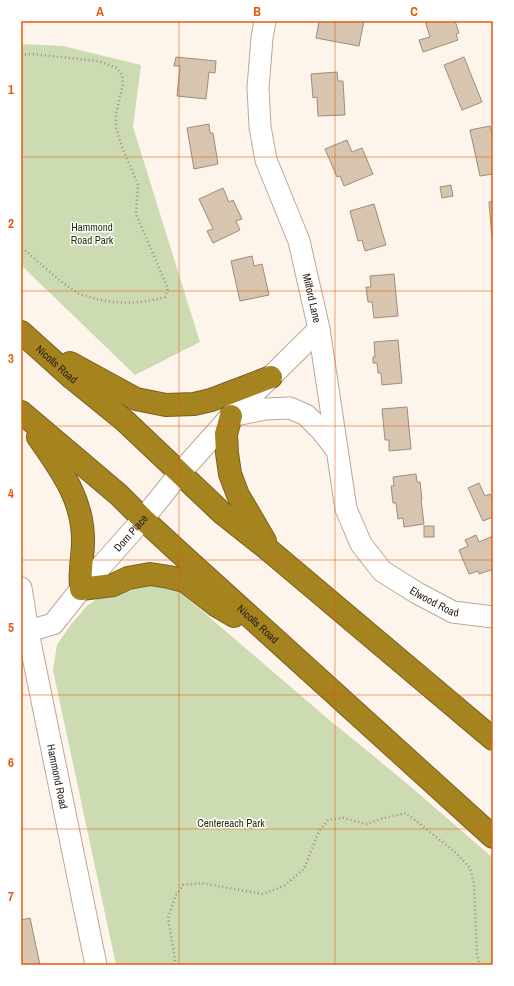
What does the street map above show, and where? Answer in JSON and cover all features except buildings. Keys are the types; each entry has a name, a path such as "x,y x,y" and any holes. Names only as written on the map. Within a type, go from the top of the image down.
{"highway":[{"path":"27,338 136,399 166,405 194,404 211,400 270,377"},
{"name":"Nicolls Road","path":"27,338 72,378 125,420 221,512 270,551 493,739"},
{"path":"21,413 60,468 74,494 81,518 84,543 80,573 81,590 113,584 128,578 150,574 168,577 185,582 217,606 278,642"},
{"name":"Nicolls Road","path":"21,413 119,495 143,519 493,837"},
{"path":"230,416 226,434 230,474 238,495 270,551"}],"street":[{"name":"Milford Lane","path":"265,21 262,38 258,88 260,127 266,160 299,241 319,329 346,509 361,544 382,571"},
{"name":"Dorn Place","path":"25,632 53,624 230,416 319,329"},
{"path":"230,416 266,409 290,408 306,415 337,449"},
{"name":"Elwood Road","path":"382,571 417,593 453,612 493,617"},
{"name":"Hammond Road","path":"21,588 25,632 96,965"}],"path":[{"path":"21,55 32,54 98,61 117,68 122,75 123,84 116,114 116,127 122,147 138,185 136,214 168,289 165,297 154,300 122,303 100,300 80,294 57,277 21,246"},
{"path":"176,965 168,918 176,895 183,885 200,884 262,894 284,886 304,869 319,831 328,820 343,818 367,824 380,819 406,813 456,853 470,868 474,884 477,954 480,965"}],"green space":[{"name":"Hammond Road Park","path":"21,44 63,46 141,65 133,127 200,342 135,375 21,265"},
{"name":"Centereach Park","path":"126,583 173,586 493,858 493,965 116,965 53,670 57,645 69,627 86,607 103,594"}]}
